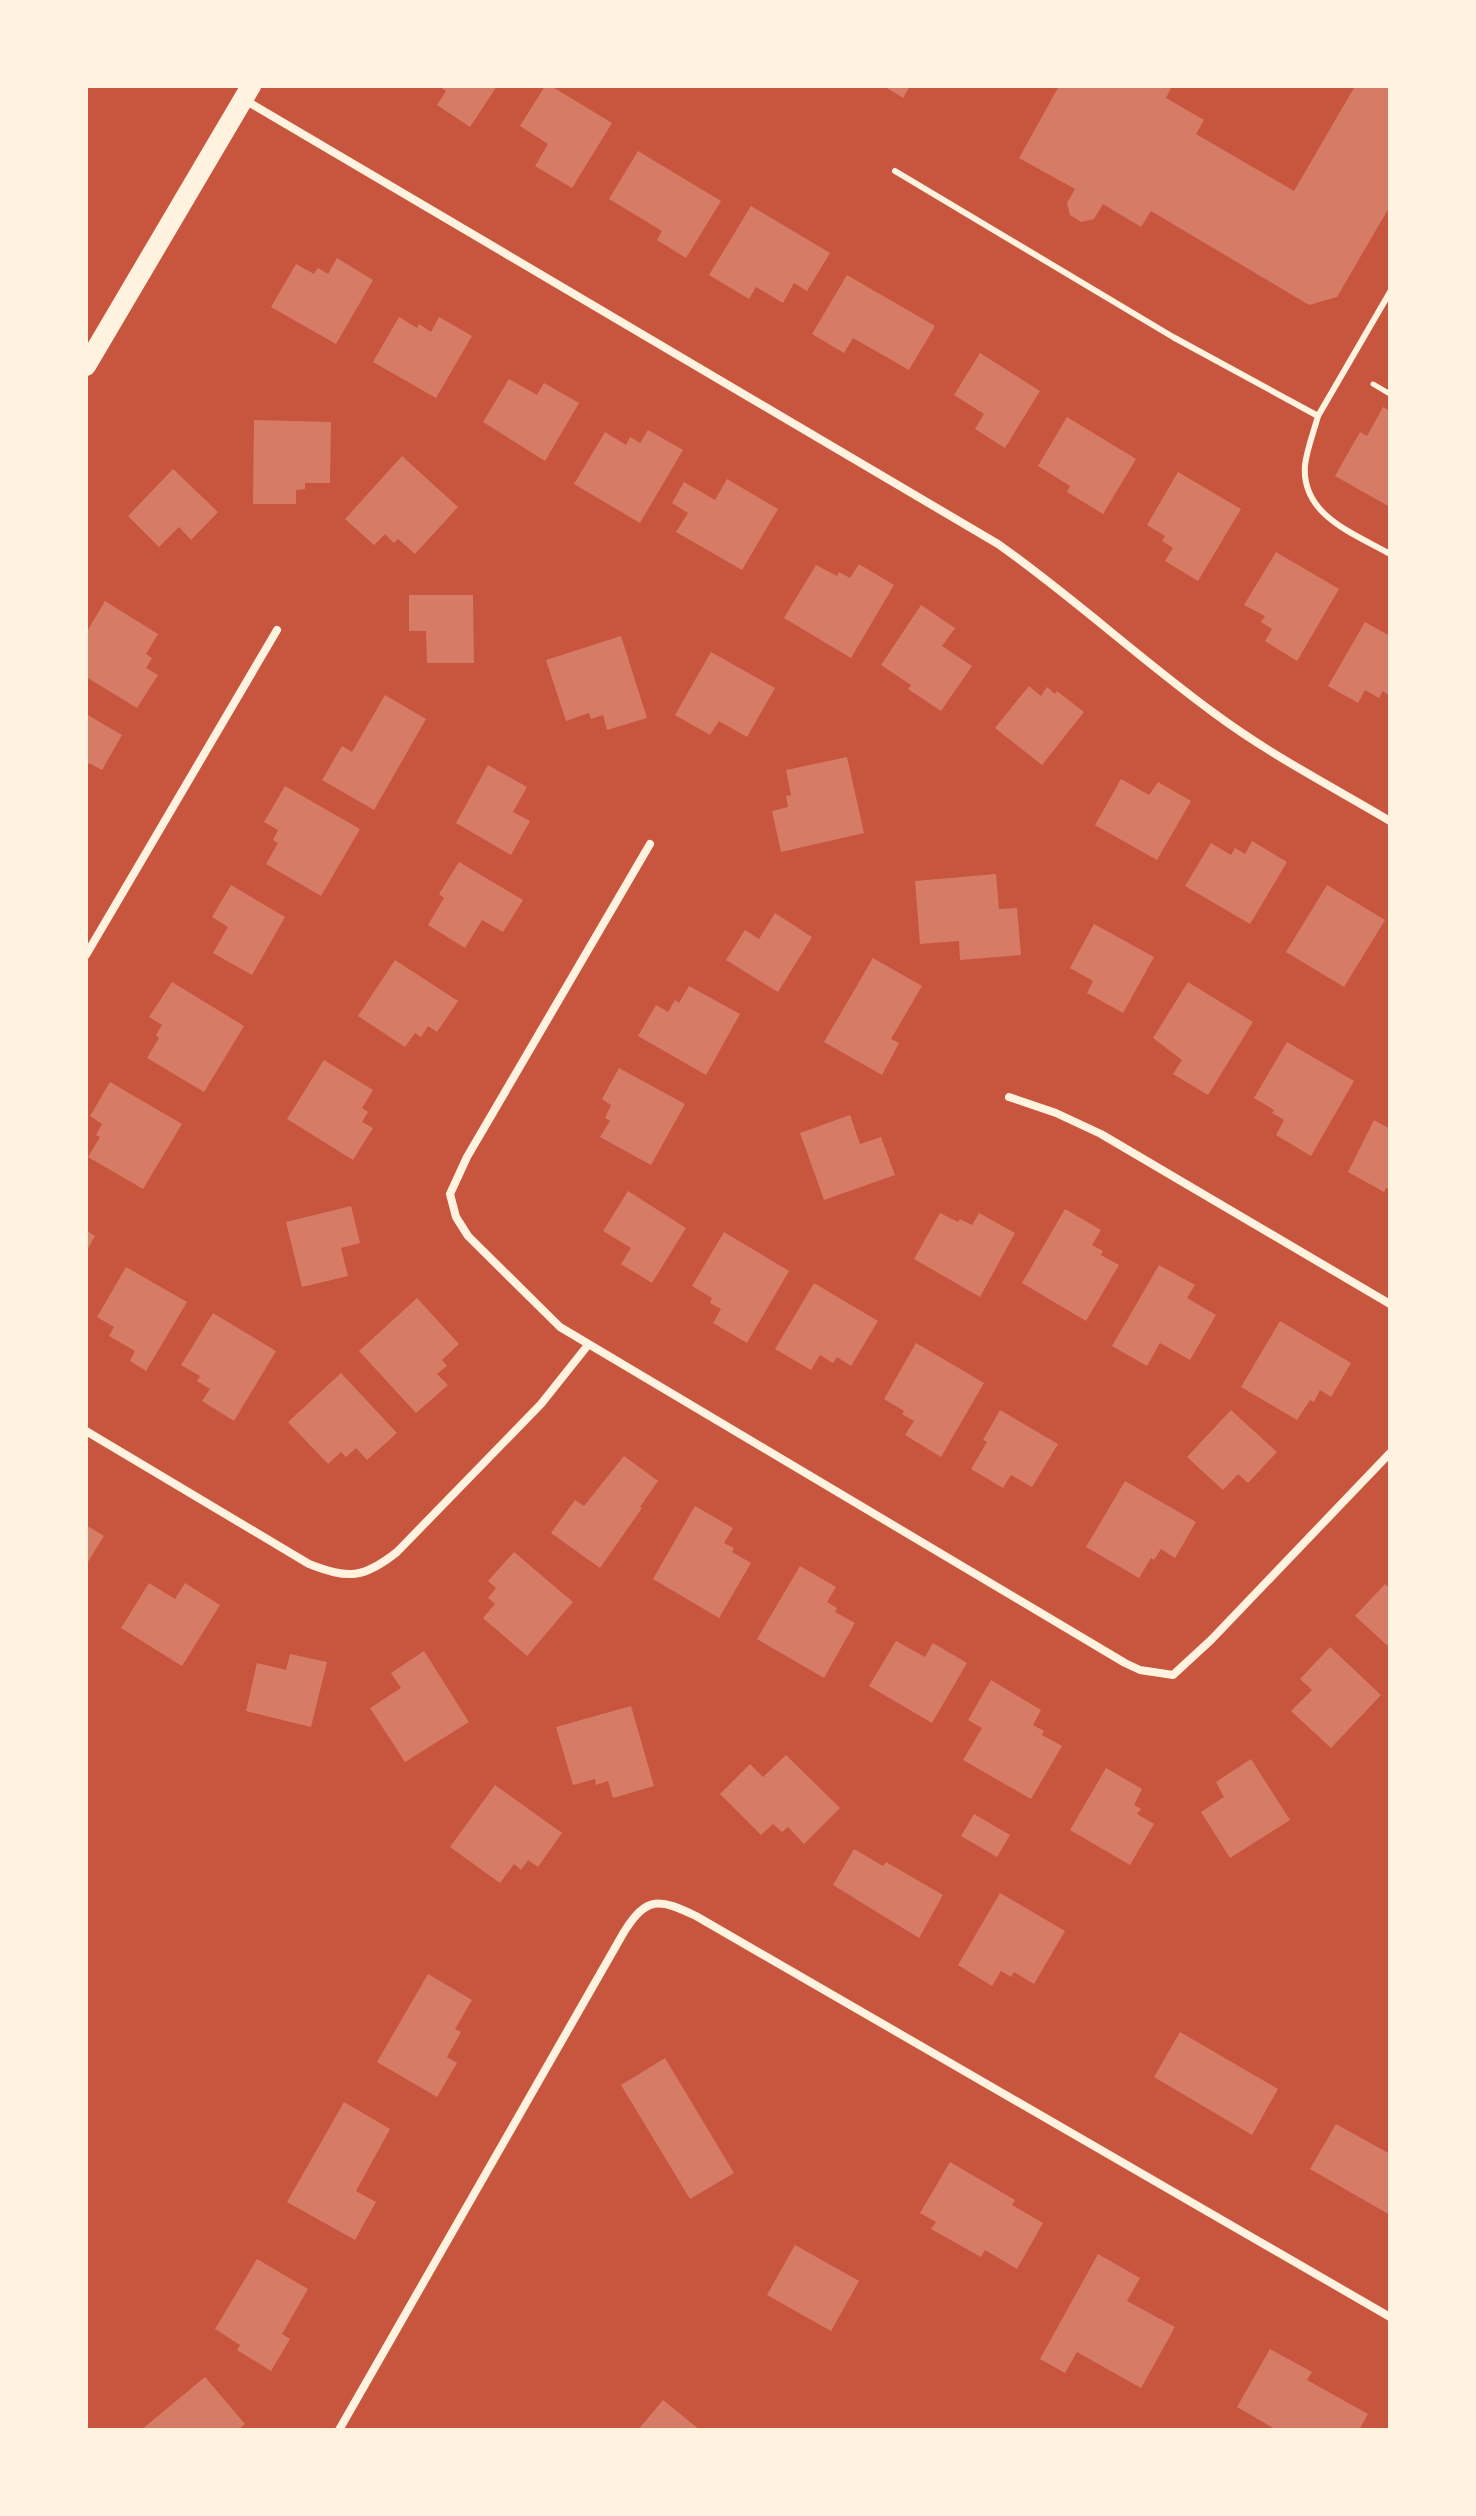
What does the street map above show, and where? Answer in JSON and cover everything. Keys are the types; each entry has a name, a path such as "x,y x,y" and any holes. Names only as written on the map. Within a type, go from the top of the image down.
{"main road":[{"path":"86,366 247,92"}],"street":[{"path":"247,92 998,544 1054,584 1215,714 1390,821"},
{"path":"86,955 277,630"},
{"path":"650,844 467,1157 450,1194 456,1217 468,1236 541,1311 588,1345 1125,1663 1157,1674 1173,1675 1211,1640 1390,1453"},
{"path":"1009,1097 1056,1113 1101,1134 1390,1304"},
{"path":"86,1431 309,1564 332,1573 356,1576 378,1567 397,1552 541,1404 588,1345"},
{"path":"339,2430 624,1932 640,1910 652,1903 667,1904 696,1916 1390,2317"}],"lane":[{"path":"895,171 1173,337 1318,416"},
{"path":"1390,292 1318,416 1305,464 1307,494 1326,517 1390,554"}],"path":[{"path":"1373,384 1390,394"}],"building":[{"path":"439,86 497,86 470,127 437,105 446,91"},
{"path":"545,86 551,86 612,123 572,188 535,166 548,144 520,126"},
{"path":"884,86 910,86 903,98"},
{"path":"1059,86 1172,86 1166,98 1204,120 1196,134 1294,191 1355,86 1390,86 1390,206 1337,297 1309,305 1151,211 1141,227 1103,204 1094,219 1081,222 1070,215 1067,203 1075,189 1019,158"},
{"path":"638,151 721,201 686,258 657,240 662,231 609,199"},
{"path":"751,206 830,253 807,291 794,283 783,303 756,287 749,299 709,275"},
{"path":"337,258 373,280 336,344 271,307 296,264 314,274 318,268 328,274"},
{"path":"847,275 935,326 909,370 853,338 844,353 812,334"},
{"path":"399,317 431,332 439,317 472,336 436,398 373,362"},
{"path":"980,353 1040,391 1005,448 975,429 984,414 954,395"},
{"path":"509,379 537,395 544,383 579,403 545,461 483,422"},
{"path":"1383,407 1390,411 1390,507 1335,476 1360,432 1367,436"},
{"path":"1067,417 1136,459 1103,514 1067,492 1070,486 1038,466"},
{"path":"254,420 331,422 330,483 305,483 305,489 296,490 296,504 253,504"},
{"path":"648,430 683,450 640,523 574,484 605,432 626,445 630,437 640,443"},
{"path":"402,456 458,507 415,554 398,539 394,543 385,534 374,545 345,519"},
{"path":"173,469 218,512 191,540 179,527 159,547 128,516"},
{"path":"1178,472 1241,509 1198,581 1165,561 1173,548 1162,541 1165,536 1147,525"},
{"path":"727,479 778,509 742,570 676,532 688,513 672,503 684,482 715,500"},
{"path":"1276,552 1339,589 1297,661 1265,641 1272,629 1261,622 1265,616 1244,605"},
{"path":"859,564 894,585 851,658 784,618 816,565 837,576 839,572 850,578"},
{"path":"409,595 473,595 474,663 427,663 426,631 409,631"},
{"path":"105,601 158,634 146,654 152,658 146,668 158,675 137,708 86,677 86,633"},
{"path":"921,605 955,628 942,646 972,666 941,711 908,689 911,685 881,665"},
{"path":"1365,622 1390,636 1390,696 1383,691 1379,698 1365,690 1358,703 1328,686"},
{"path":"621,636 647,718 607,730 603,715 591,719 589,713 566,721 546,660"},
{"path":"711,652 775,688 747,737 719,721 710,735 675,715"},
{"path":"1029,686 1041,696 1047,687 1055,694 1057,691 1084,712 1042,765 995,728"},
{"path":"385,695 426,719 374,810 322,780 342,746 352,752"},
{"path":"86,714 122,735 102,770 89,763 86,769"},
{"path":"847,757 864,833 781,852 772,811 788,807 786,796 791,795 786,770"},
{"path":"488,765 527,787 513,812 530,821 511,855 456,823"},
{"path":"1121,779 1149,795 1158,782 1191,801 1157,860 1095,825"},
{"path":"285,786 360,829 321,896 266,864 278,843 273,840 278,830 264,822"},
{"path":"1252,841 1287,862 1250,924 1185,886 1211,843 1231,855 1235,848 1245,854"},
{"path":"459,862 523,900 503,932 482,920 465,948 428,925 444,898 439,894"},
{"path":"996,874 999,909 1017,908 1021,955 960,960 959,941 920,944 915,881"},
{"path":"231,885 285,917 252,975 213,953 228,927 212,917"},
{"path":"1327,885 1385,920 1344,987 1286,952"},
{"path":"775,913 812,937 778,992 726,960 745,930 759,939"},
{"path":"1094,924 1154,957 1123,1013 1087,993 1093,981 1070,968"},
{"path":"873,958 922,986 891,1039 899,1043 882,1075 824,1042"},
{"path":"395,960 458,1001 437,1032 428,1026 421,1037 415,1033 405,1047 358,1016"},
{"path":"172,982 244,1026 204,1092 147,1058 159,1038 156,1035 162,1025 149,1017"},
{"path":"1188,982 1253,1022 1208,1095 1173,1074 1182,1060 1153,1038"},
{"path":"689,986 740,1014 706,1075 638,1036 656,1005 668,1012 675,1000 679,1003"},
{"path":"1287,1042 1354,1081 1311,1156 1276,1135 1284,1120 1254,1098"},
{"path":"324,1060 373,1090 362,1108 368,1112 362,1122 373,1128 353,1160 287,1119"},
{"path":"619,1068 685,1104 651,1165 600,1137 610,1121 605,1118 611,1105 602,1099"},
{"path":"110,1082 182,1124 143,1189 88,1157 100,1137 96,1135 102,1124 90,1116"},
{"path":"850,1115 860,1144 881,1137 895,1175 824,1200 800,1133"},
{"path":"1374,1120 1390,1129 1390,1190 1386,1188 1384,1192 1348,1172"},
{"path":"628,1191 686,1228 652,1283 621,1264 631,1248 603,1231"},
{"path":"351,1206 360,1243 341,1248 348,1276 302,1287 286,1222"},
{"path":"1065,1209 1101,1230 1092,1245 1103,1251 1101,1255 1119,1265 1086,1321 1022,1283"},
{"path":"940,1213 972,1225 979,1213 1015,1233 980,1297 914,1259"},
{"path":"86,1230 95,1236 86,1252"},
{"path":"724,1232 789,1271 747,1343 713,1323 721,1309 710,1303 712,1298 692,1286"},
{"path":"1159,1265 1195,1285 1187,1298 1216,1315 1190,1360 1160,1343 1147,1366 1112,1346"},
{"path":"126,1267 187,1302 146,1371 130,1361 135,1351 109,1336 114,1327 97,1317"},
{"path":"814,1283 878,1321 851,1366 837,1357 833,1363 820,1355 811,1370 775,1349"},
{"path":"417,1298 459,1344 442,1360 447,1366 437,1374 448,1385 416,1413 359,1351"},
{"path":"213,1313 276,1351 234,1421 202,1401 210,1389 197,1381 200,1376 181,1365"},
{"path":"1280,1321 1351,1363 1331,1397 1320,1390 1314,1402 1310,1400 1297,1420 1241,1387"},
{"path":"916,1343 984,1383 941,1457 905,1435 914,1421 884,1399"},
{"path":"341,1373 397,1433 367,1460 356,1448 346,1457 341,1452 328,1464 288,1422"},
{"path":"1000,1410 1058,1444 1032,1487 1011,1475 1003,1488 971,1469 987,1442 983,1440"},
{"path":"1231,1410 1277,1452 1248,1483 1238,1474 1223,1490 1187,1457"},
{"path":"624,1456 658,1481 600,1568 551,1533 575,1500 584,1506"},
{"path":"1125,1481 1196,1522 1175,1558 1161,1549 1154,1560 1151,1558 1139,1578 1086,1547"},
{"path":"695,1506 733,1528 724,1543 734,1548 732,1552 751,1563 719,1618 653,1579"},
{"path":"86,1525 104,1536 86,1565"},
{"path":"514,1552 573,1602 527,1656 483,1618 495,1604 488,1598 496,1588 488,1581"},
{"path":"800,1566 836,1587 827,1602 837,1608 835,1612 855,1623 824,1678 757,1639"},
{"path":"149,1583 175,1599 185,1583 220,1605 182,1666 121,1628"},
{"path":"1385,1584 1390,1589 1390,1648 1355,1616"},
{"path":"896,1641 925,1657 933,1643 967,1663 932,1723 869,1686"},
{"path":"1330,1647 1381,1695 1331,1748 1291,1711 1312,1690 1300,1679"},
{"path":"424,1651 469,1722 405,1762 370,1708 401,1688 391,1673"},
{"path":"290,1654 327,1662 311,1727 246,1711 257,1663 286,1670"},
{"path":"991,1680 1041,1710 1033,1725 1044,1731 1042,1735 1062,1746 1031,1799 963,1760 982,1728 968,1720"},
{"path":"631,1706 654,1786 613,1798 608,1781 596,1785 595,1779 573,1785 556,1727"},
{"path":"786,1755 840,1808 804,1844 788,1827 782,1832 773,1824 761,1835 720,1794 750,1764 763,1777"},
{"path":"1251,1759 1290,1820 1230,1858 1201,1812 1224,1797 1216,1782"},
{"path":"1106,1768 1142,1789 1134,1805 1141,1809 1137,1814 1154,1824 1130,1865 1070,1830"},
{"path":"495,1785 562,1833 538,1867 528,1860 521,1870 514,1864 500,1883 450,1847"},
{"path":"974,1814 1010,1835 997,1857 961,1836"},
{"path":"854,1849 883,1866 886,1862 943,1895 919,1938 833,1885"},
{"path":"1000,1893 1065,1931 1034,1984 1014,1972 1011,1977 1001,1971 992,1986 958,1965"},
{"path":"428,1974 472,2000 455,2029 461,2032 447,2057 457,2063 437,2097 377,2062"},
{"path":"1180,2032 1278,2089 1252,2135 1154,2077"},
{"path":"665,2058 734,2173 690,2199 621,2085"},
{"path":"344,2102 390,2129 356,2191 376,2202 355,2240 287,2202"},
{"path":"1336,2124 1390,2154 1390,2215 1310,2169"},
{"path":"950,2162 1015,2200 1012,2205 1043,2223 1017,2269 985,2250 981,2257 931,2229 936,2222 920,2213"},
{"path":"795,2245 859,2281 831,2331 767,2295"},
{"path":"1098,2254 1140,2278 1127,2301 1175,2327 1141,2388 1077,2352 1065,2373 1040,2359"},
{"path":"257,2259 308,2289 282,2334 290,2339 271,2371 237,2350 240,2345 215,2329"},
{"path":"1270,2349 1312,2372 1307,2380 1368,2414 1359,2430 1277,2430 1237,2407"},
{"path":"205,2377 245,2424 238,2430 141,2430"},
{"path":"663,2400 700,2430 638,2430"}]}
